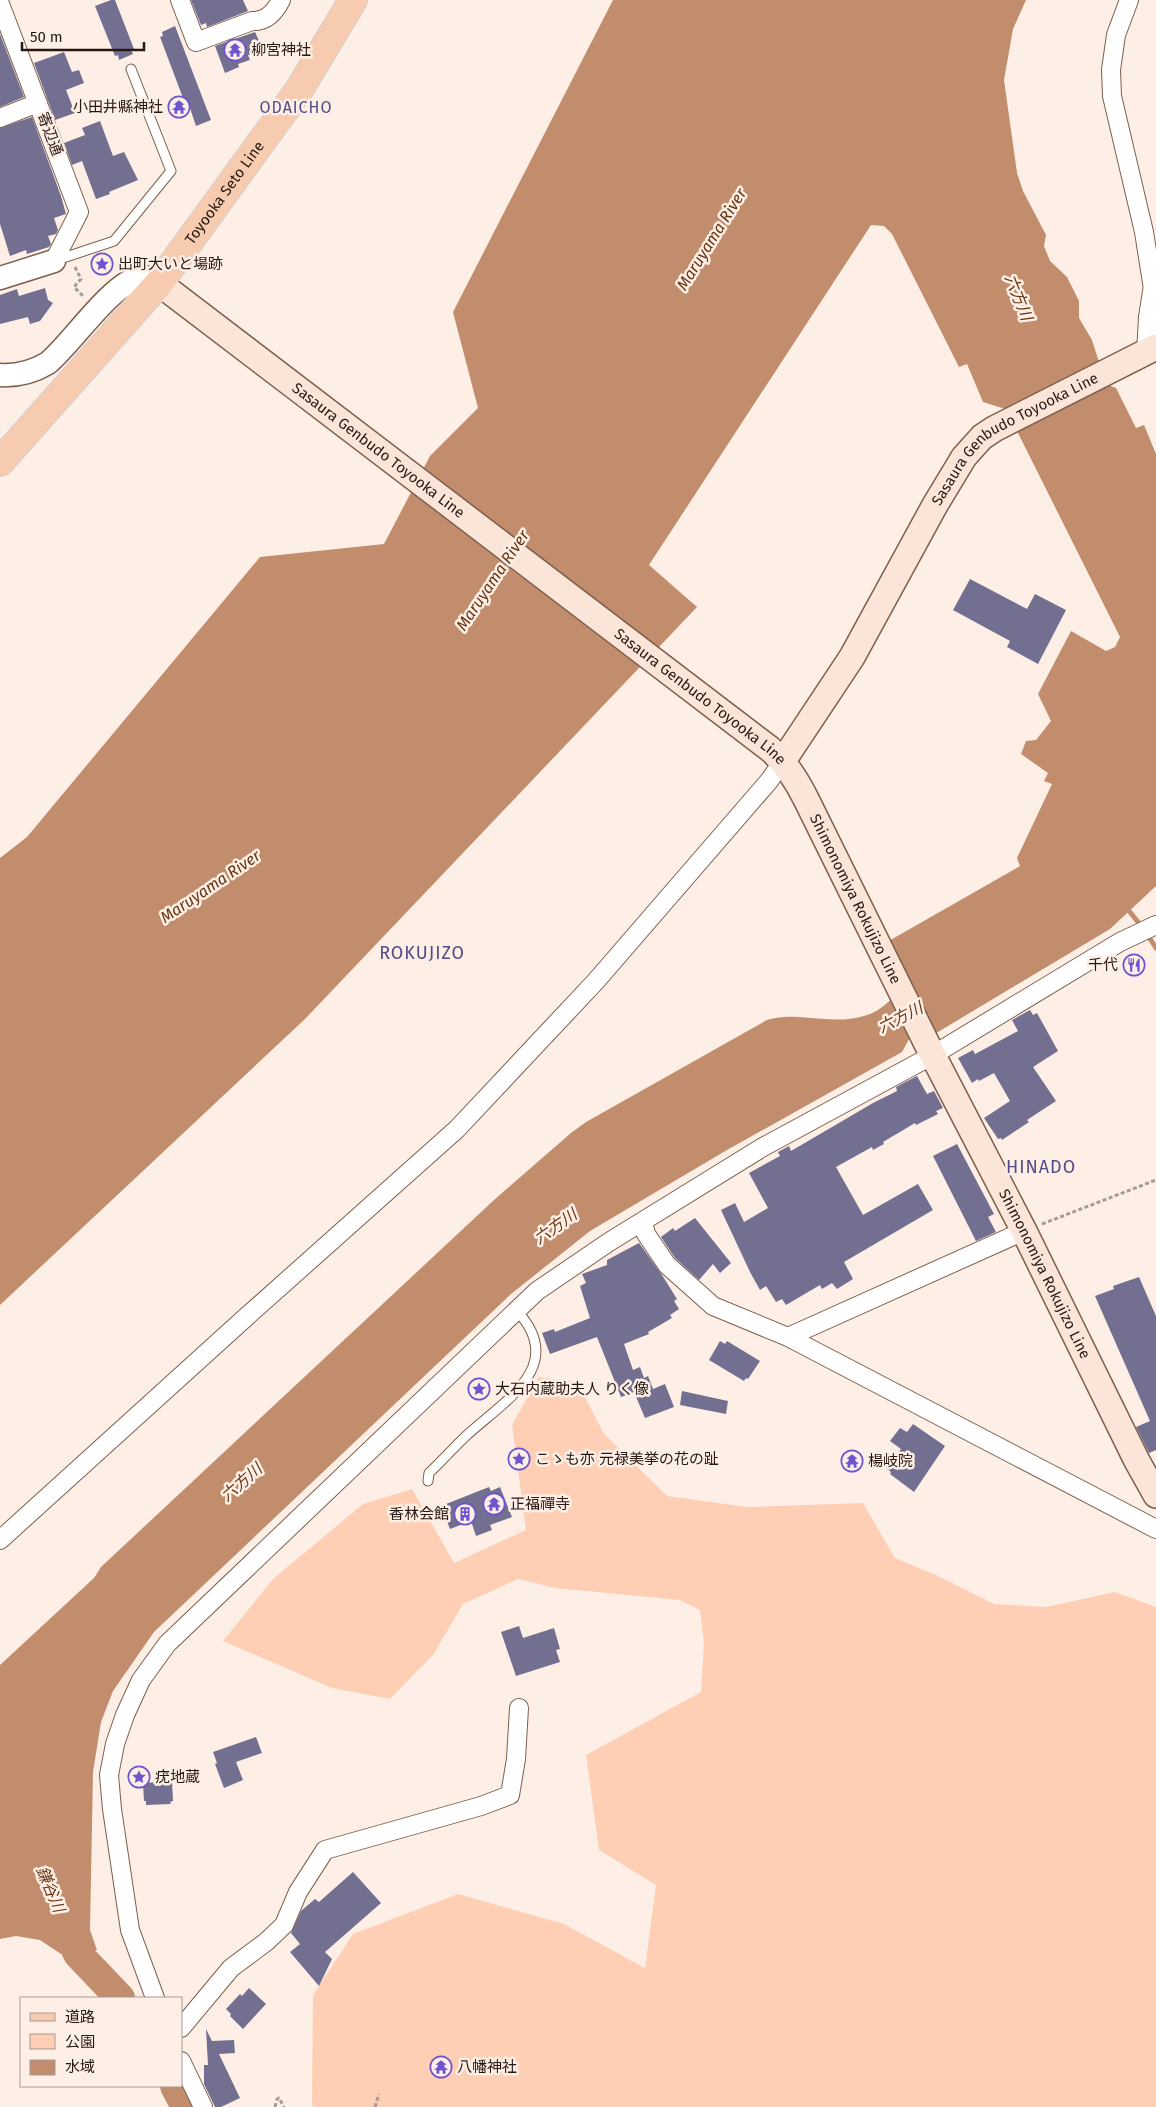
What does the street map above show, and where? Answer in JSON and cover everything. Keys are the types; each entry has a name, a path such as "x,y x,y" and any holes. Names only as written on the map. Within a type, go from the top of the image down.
{"main road":[{"name":"Toyooka Seto Line","path":"0,462 166,289 299,90 353,0"},
{"name":"Sasaura Genbudo Toyooka Line","path":"166,289 777,755 852,657 935,504 964,458 982,436 1151,350"},
{"name":"Shimonomiya Rokujizo Line","path":"777,755 797,781 930,1049 1024,1231 1137,1461 1156,1495"}],"street":[{"path":"180,0 196,42 252,22 257,22 274,14 281,0"},
{"path":"1129,0 1116,35 1111,70 1112,96 1144,232 1153,290"},
{"name":"寄辺通","path":"0,4 80,212 54,261"},
{"path":"0,118 38,103"},
{"path":"0,278 54,261"},
{"path":"1151,350 1148,317 1156,266"},
{"path":"0,375 19,374 48,363 114,293 128,282 142,276 166,289"},
{"path":"0,1540 457,1129 596,981 769,781 777,755"},
{"path":"155,1997 130,1930 112,1809 109,1775 117,1737 141,1680 167,1644 537,1291 609,1242 763,1147 930,1049 1120,942 1156,925"},
{"path":"643,1222 646,1234 667,1264 713,1306 788,1337 1156,1529"},
{"path":"788,1337 1024,1231"},
{"path":"182,2027 231,1968 266,1942 284,1924 298,1892 325,1850 481,1806 510,1795 516,1759 519,1708"},
{"path":"182,2063 203,2107"}],"lane":[{"path":"54,261 114,241 171,171 130,69"},
{"path":"428,1481 430,1474 466,1435 512,1398 523,1386 533,1368 535,1350 532,1332 517,1311"}],"path":[{"path":"81,279 74,287 89,301"},
{"path":"1024,1231 1156,1180"},
{"path":"375,2107 378,2094"},
{"path":"275,2107 279,2098 284,2107"}],"green space":[{"path":"539,1377 577,1382 604,1434 667,1496 747,1507 863,1503 895,1558 938,1576 994,1604 1046,1607 1115,1592 1156,1607 1156,2107 313,2107 313,1995 353,1934 458,1894 564,1924 645,1968 656,1885 599,1850 586,1755 701,1692 704,1642 700,1610 680,1600 555,1588 518,1579 463,1604 433,1655 390,1699 332,1688 223,1641 273,1579 363,1504 412,1489 454,1563 526,1530 512,1425"}],"water":[{"path":"613,0 1026,0 1013,29 1004,80 1017,173 1023,191 1046,235 1044,246 1050,261 1067,277 1079,301 1079,318 1092,340 1106,384 1116,388 1136,428 1144,425 1156,454 1156,886 1110,929 933,1035 914,1030 902,1052 727,1150 590,1231 511,1294 154,1632 113,1691 101,1722 93,1772 90,1930 97,1950 61,1954 40,1940 16,1936 0,1939 0,1665 94,1578 101,1567 494,1200 571,1133 586,1122 767,1020 779,1017 856,1018 877,1011 895,996 887,942 1020,866 1017,858 1052,784 1044,781 1048,773 1021,754 1026,741 1036,740 1051,721 1038,694 1071,631 1106,651 1115,647 1120,637 1008,410 983,402 967,364 959,367 892,234 884,226 871,225 649,565 697,607 305,1019 0,1305 0,858 27,837 260,557 384,544 430,456 478,408 453,312"}],"building":[{"path":"115,0 134,49 131,50 133,54 119,60 118,55 115,56 95,6"},
{"path":"191,0 243,0 248,11 207,27 206,23 201,25"},
{"path":"175,26 211,120 196,126 189,105 186,106 160,37 163,36 162,32"},
{"name":"柳宮神社","path":"255,32 260,43 254,53 248,55 250,60 238,64 239,67 225,73 215,46"},
{"path":"0,34 24,97 0,107"},
{"path":"64,52 72,72 79,70 84,83 66,90 75,113 55,120 34,63"},
{"path":"32,117 66,214 54,218 58,230 56,234 48,236 51,244 49,247 27,254 26,250 10,256 0,224 0,128"},
{"path":"100,121 113,156 124,152 138,180 96,199 82,161 72,165 64,143 85,135 82,128"},
{"path":"45,288 48,300 53,303 40,321 30,324 28,317 0,324 0,295 17,289 19,296"},
{"path":"970,579 1027,609 1035,594 1066,610 1038,664 1007,647 1010,641 953,610"},
{"path":"1030,1010 1033,1015 1037,1013 1058,1051 1033,1067 1056,1101 1027,1120 1029,1122 1002,1140 1001,1138 998,1139 984,1118 1010,1101 994,1073 972,1083 958,1058 973,1050 975,1054 1018,1031 1012,1020"},
{"path":"917,1076 927,1094 934,1091 943,1108 936,1111 938,1114 916,1125 915,1123 883,1142 884,1144 873,1150 872,1147 836,1167 863,1215 918,1184 933,1210 844,1262 853,1279 837,1289 832,1283 822,1289 820,1285 786,1305 782,1299 776,1302 766,1286 760,1290 721,1210 735,1203 744,1222 768,1208 749,1173 780,1156 778,1152 789,1146 791,1151 897,1091 896,1087"},
{"path":"957,1144 994,1214 988,1217 996,1232 976,1241 933,1156"},
{"path":"695,1218 731,1263 720,1273 713,1264 699,1280 675,1258 661,1237 673,1228 675,1231"},
{"path":"639,1243 677,1299 674,1301 679,1309 670,1315 672,1318 648,1332 649,1334 624,1344 633,1370 640,1367 644,1378 648,1376 653,1389 665,1384 674,1407 645,1418 634,1392 621,1397 597,1337 550,1354 542,1333 554,1329 555,1332 590,1318 580,1286 586,1283 582,1274 607,1265 607,1260"},
{"path":"1139,1277 1156,1316 1156,1450 1149,1453 1136,1427 1150,1421 1095,1296 1114,1289 1113,1286"},
{"path":"720,1341 725,1344 727,1341 760,1361 748,1379 746,1378 744,1381 709,1360"},
{"path":"682,1391 728,1401 726,1414 680,1405"},
{"path":"913,1424 945,1446 914,1492 890,1474 891,1472 886,1468 901,1449 890,1441 900,1428 907,1432"},
{"name":"香林会館","path":"489,1487 491,1491 500,1487 512,1517 490,1525 492,1530 476,1536 471,1521 450,1529 441,1506"},
{"path":"519,1626 523,1638 554,1628 560,1649 556,1650 560,1662 516,1676 501,1632"},
{"path":"256,1737 262,1753 236,1762 243,1780 224,1788 215,1764 217,1763 213,1752"},
{"path":"172,1781 173,1801 170,1802 171,1804 146,1805 143,1783"},
{"path":"353,1872 381,1903 325,1952 332,1959 319,1986 290,1952 300,1944 291,1933 301,1911 315,1899 319,1902"},
{"path":"249,1988 266,2004 243,2029 226,2009 240,1994 242,1996"},
{"path":"206,2029 212,2041 234,2040 235,2053 219,2054 240,2098 221,2107 215,2107 204,2084 204,2065 208,2065"}],"waterway":[{"path":"1125,906 1142,927"},
{"path":"1147,934 1156,948"},
{"name":"鎌谷川","path":"61,1914 78,1954 119,1997"},
{"name":"鎌谷川","path":"176,2087 186,2107"}],"place":[{"name":"柳宮神社","path":"235,50"},
{"name":"小田井縣神社","path":"179,107"},
{"name":"出町大いと場跡","path":"102,264"},
{"name":"千代","path":"1134,965"},
{"name":"大石内蔵助夫人 りく像","path":"479,1389"},
{"name":"こゝも亦 元禄美挙の花の趾","path":"519,1459"},
{"name":"楊岐院","path":"852,1461"},
{"name":"正福禪寺","path":"494,1504"},
{"name":"香林会館","path":"465,1514"},
{"name":"疣地蔵","path":"139,1777"},
{"name":"八幡神社","path":"441,2067"}],"district":[{"name":"ODAICHO","path":"296,107"},
{"name":"ROKUJIZO","path":"422,953"},
{"name":"HINADO","path":"1041,1167"}],"water label":[{"name":"Maruyama River","path":"711,239"},
{"name":"六方川","path":"1019,297"},
{"name":"Maruyama River","path":"492,580"},
{"name":"Maruyama River","path":"210,886"},
{"name":"六方川","path":"900,1017"},
{"name":"六方川","path":"555,1226"},
{"name":"六方川","path":"241,1482"}]}
